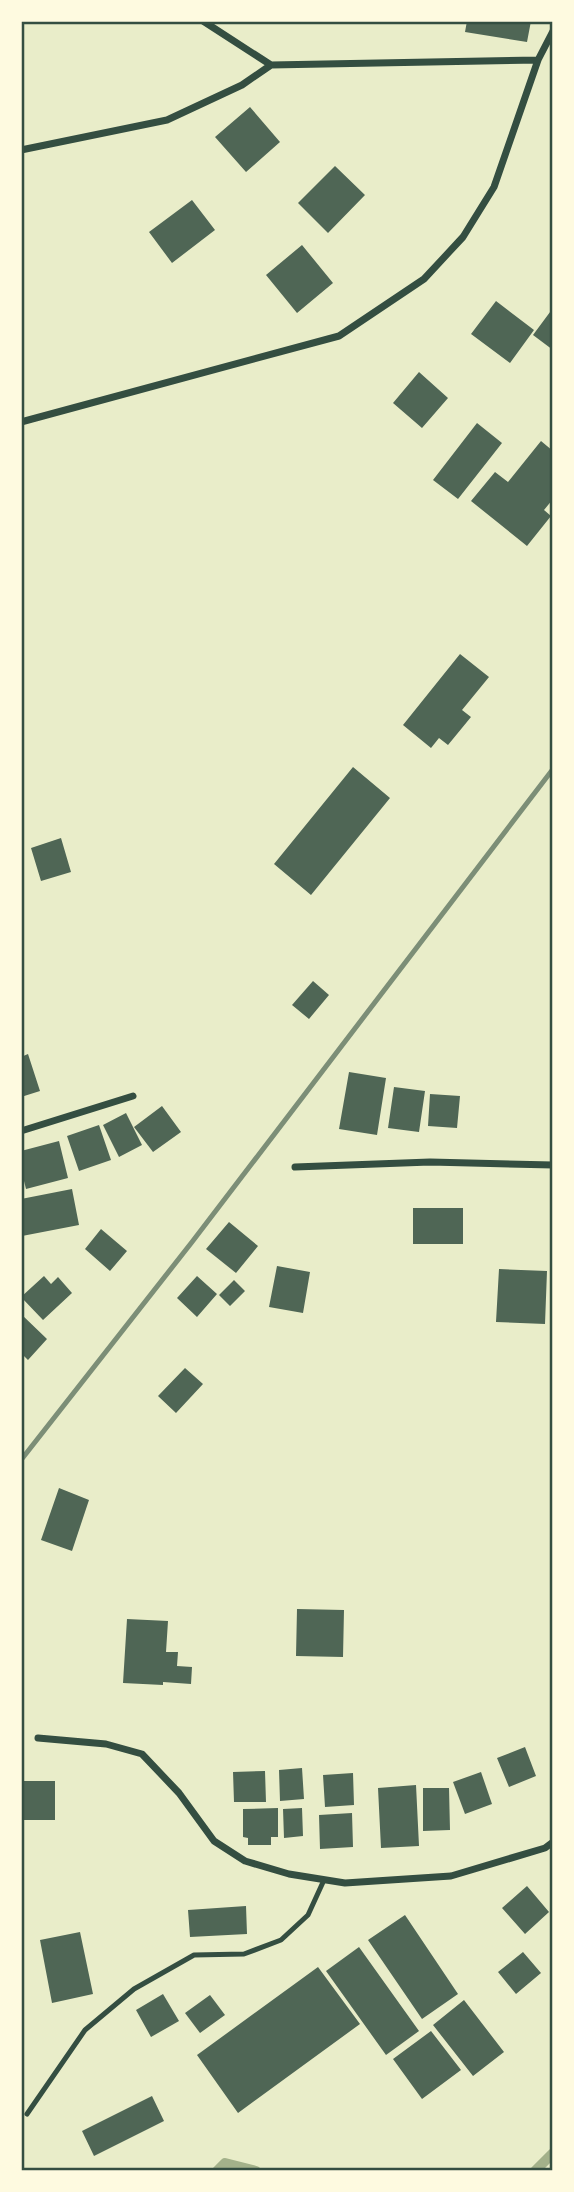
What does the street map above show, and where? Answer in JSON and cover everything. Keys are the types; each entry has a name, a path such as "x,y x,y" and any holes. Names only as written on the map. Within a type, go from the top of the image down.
{"street":[{"path":"203,21 271,65"},
{"path":"21,422 338,337 424,279 463,237 494,187 538,60 553,32"},
{"path":"21,150 167,120 242,85 271,65 538,60"},
{"path":"21,1131 133,1096"},
{"path":"295,1167 430,1162 553,1165"},
{"path":"38,1738 106,1744 142,1754 180,1793 215,1841 246,1861 289,1874 345,1883 452,1876 545,1849 553,1842"}],"lane":[{"path":"27,2114 85,2030 134,1989 194,1955 244,1954 281,1940 308,1915 324,1880"}],"building":[{"path":"467,21 531,21 527,42 465,32"},
{"path":"250,107 280,142 246,172 215,137"},
{"path":"335,166 365,195 328,233 298,203"},
{"path":"192,200 215,230 172,263 149,232"},
{"path":"302,245 333,283 297,313 266,275"},
{"path":"496,301 534,330 510,363 471,334"},
{"path":"553,308 553,350 533,335"},
{"path":"419,372 448,398 422,428 393,403"},
{"path":"477,423 502,443 458,499 433,480"},
{"path":"541,441 553,451 553,499 544,510 551,516 527,546 471,501 495,472 508,482"},
{"path":"460,654 489,677 462,710 471,717 448,745 439,738 431,748 403,725"},
{"path":"353,767 390,798 311,895 274,864"},
{"path":"61,838 71,872 41,881 31,848"},
{"path":"313,981 329,995 309,1019 292,1005"},
{"path":"28,1054 40,1091 21,1097 21,1057"},
{"path":"349,1072 386,1078 377,1135 339,1129"},
{"path":"394,1087 425,1091 419,1132 388,1128"},
{"path":"430,1094 460,1096 457,1128 428,1126"},
{"path":"162,1106 181,1132 153,1152 134,1127"},
{"path":"126,1113 142,1145 119,1157 103,1125"},
{"path":"99,1125 111,1160 79,1171 67,1136"},
{"path":"59,1141 68,1178 26,1189 21,1169 21,1151"},
{"path":"72,1189 79,1225 22,1236 21,1199"},
{"path":"413,1208 463,1208 463,1244 413,1244"},
{"path":"229,1222 258,1246 236,1273 206,1249"},
{"path":"101,1229 127,1251 110,1271 85,1249"},
{"path":"277,1266 310,1272 303,1313 269,1307"},
{"path":"499,1269 547,1271 545,1324 496,1322"},
{"path":"44,1276 51,1284 58,1277 72,1293 43,1320 21,1297"},
{"path":"197,1276 217,1294 197,1317 177,1298"},
{"path":"234,1280 245,1291 230,1306 219,1295"},
{"path":"21,1314 47,1339 28,1360 21,1353"},
{"path":"185,1368 203,1384 176,1413 158,1396"},
{"path":"59,1488 89,1500 72,1551 41,1540"},
{"path":"297,1609 344,1610 343,1657 296,1656"},
{"path":"127,1619 168,1621 166,1652 178,1652 177,1666 192,1667 191,1684 123,1683"},
{"path":"525,1747 536,1776 509,1787 497,1758"},
{"path":"302,1768 304,1799 280,1801 279,1770"},
{"path":"265,1771 266,1802 234,1802 233,1772"},
{"path":"481,1772 492,1804 465,1814 453,1782"},
{"path":"353,1773 354,1805 325,1807 323,1775"},
{"path":"21,1781 55,1781 55,1820 21,1820"},
{"path":"416,1785 419,1846 381,1848 378,1788"},
{"path":"423,1788 449,1788 450,1830 423,1831"},
{"path":"278,1808 278,1837 271,1837 271,1845 248,1845 248,1838 243,1837 243,1809"},
{"path":"302,1808 303,1836 284,1838 283,1809"},
{"path":"352,1813 353,1847 320,1849 319,1815"},
{"path":"527,1886 549,1912 525,1934 502,1908"},
{"path":"246,1906 247,1934 190,1937 188,1910"},
{"path":"405,1915 458,1994 422,2019 368,1940"},
{"path":"80,1932 93,1994 52,2003 40,1940"},
{"path":"359,1947 419,2031 386,2055 326,1971"},
{"path":"523,1952 541,1973 516,1994 498,1972"},
{"path":"318,1967 360,2024 238,2113 197,2055"},
{"path":"163,1994 179,2021 151,2037 136,2010"},
{"path":"210,1995 225,2015 200,2033 185,2013"},
{"path":"464,2000 504,2052 473,2076 433,2025"},
{"path":"431,2031 461,2070 422,2099 393,2059"},
{"path":"152,2096 164,2121 94,2156 82,2131"}],"waterway":[{"path":"535,2171 553,2153"},
{"path":"217,2171 225,2163 256,2171"}],"railway":[{"path":"21,1460 192,1242 553,769"}]}
